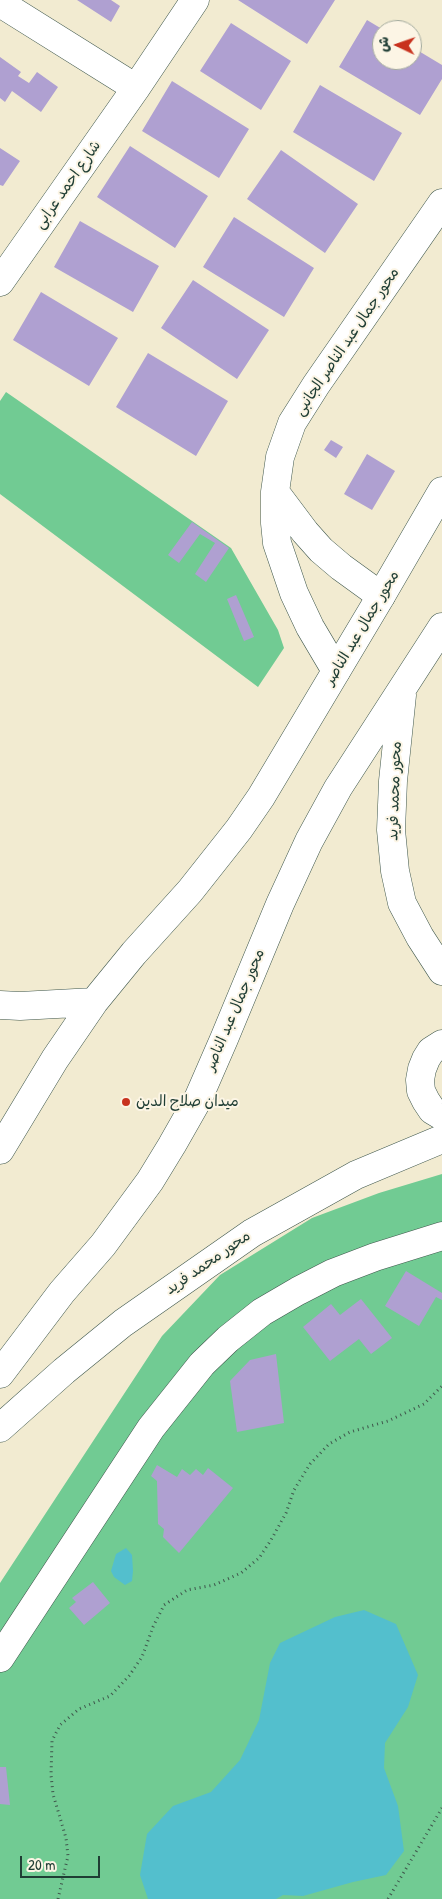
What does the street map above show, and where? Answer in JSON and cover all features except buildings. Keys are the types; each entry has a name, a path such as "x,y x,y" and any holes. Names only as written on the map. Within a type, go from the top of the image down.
{"main road":[{"name":"شارع احمد عرابى","path":"0,282 196,0"},
{"path":"0,3 136,88"},
{"name":"محور جمال عبد الناصر الجانبى","path":"336,671 310,627 294,593 277,543 275,492 280,457 292,423 321,377 442,203"},
{"path":"275,492 321,550 341,567 382,596"},
{"name":"محور جمال عبد الناصر","path":"0,1150 55,1059 94,1002 140,945 190,891 239,829 261,797 442,492"},
{"name":"محور جمال عبد الناصر","path":"0,1374 62,1292 103,1245 150,1181 172,1145 197,1101 308,841 338,788 442,627"},
{"name":"محور محمد فريد","path":"402,689 392,781 391,830 395,871 402,903 420,938 442,971"},
{"path":"0,1005 20,1006 94,1002"},
{"path":"442,1044 431,1051 426,1059 420,1080 421,1091 426,1101 432,1110 442,1116"},
{"name":"محور محمد فريد","path":"0,1428 64,1371 123,1323 252,1233 356,1175 442,1139"},
{"path":"0,1658 151,1428 202,1364 228,1339 262,1312 298,1291 341,1270 442,1236"}],"path":[{"path":"58,1899 68,1856 66,1838 53,1794 51,1775 52,1741 60,1725 79,1709 110,1696 129,1676 142,1656 152,1627 164,1605 187,1590 214,1585 242,1573 259,1558 272,1540 286,1513 294,1490 310,1464 329,1444 350,1432 388,1421 424,1404 442,1386"},
{"path":"388,1899 442,1808"}],"green space":[{"path":"6,392 231,548 278,630 284,648 258,687 0,494 0,401"},
{"path":"442,1174 442,1899 0,1899 0,1583 162,1336 220,1275 312,1218 379,1193"}],"water":[{"path":"126,1548 132,1555 133,1571 132,1581 125,1585 114,1577 111,1571 116,1554"},
{"path":"364,1610 396,1624 418,1675 408,1707 385,1743 384,1768 398,1806 404,1851 386,1875 303,1896 283,1895 276,1899 148,1899 140,1875 147,1834 173,1806 211,1792 240,1760 259,1720 270,1663 280,1643 335,1617"}],"place":[{"name":"ميدان صلاح الدين","path":"126,1102"}]}
